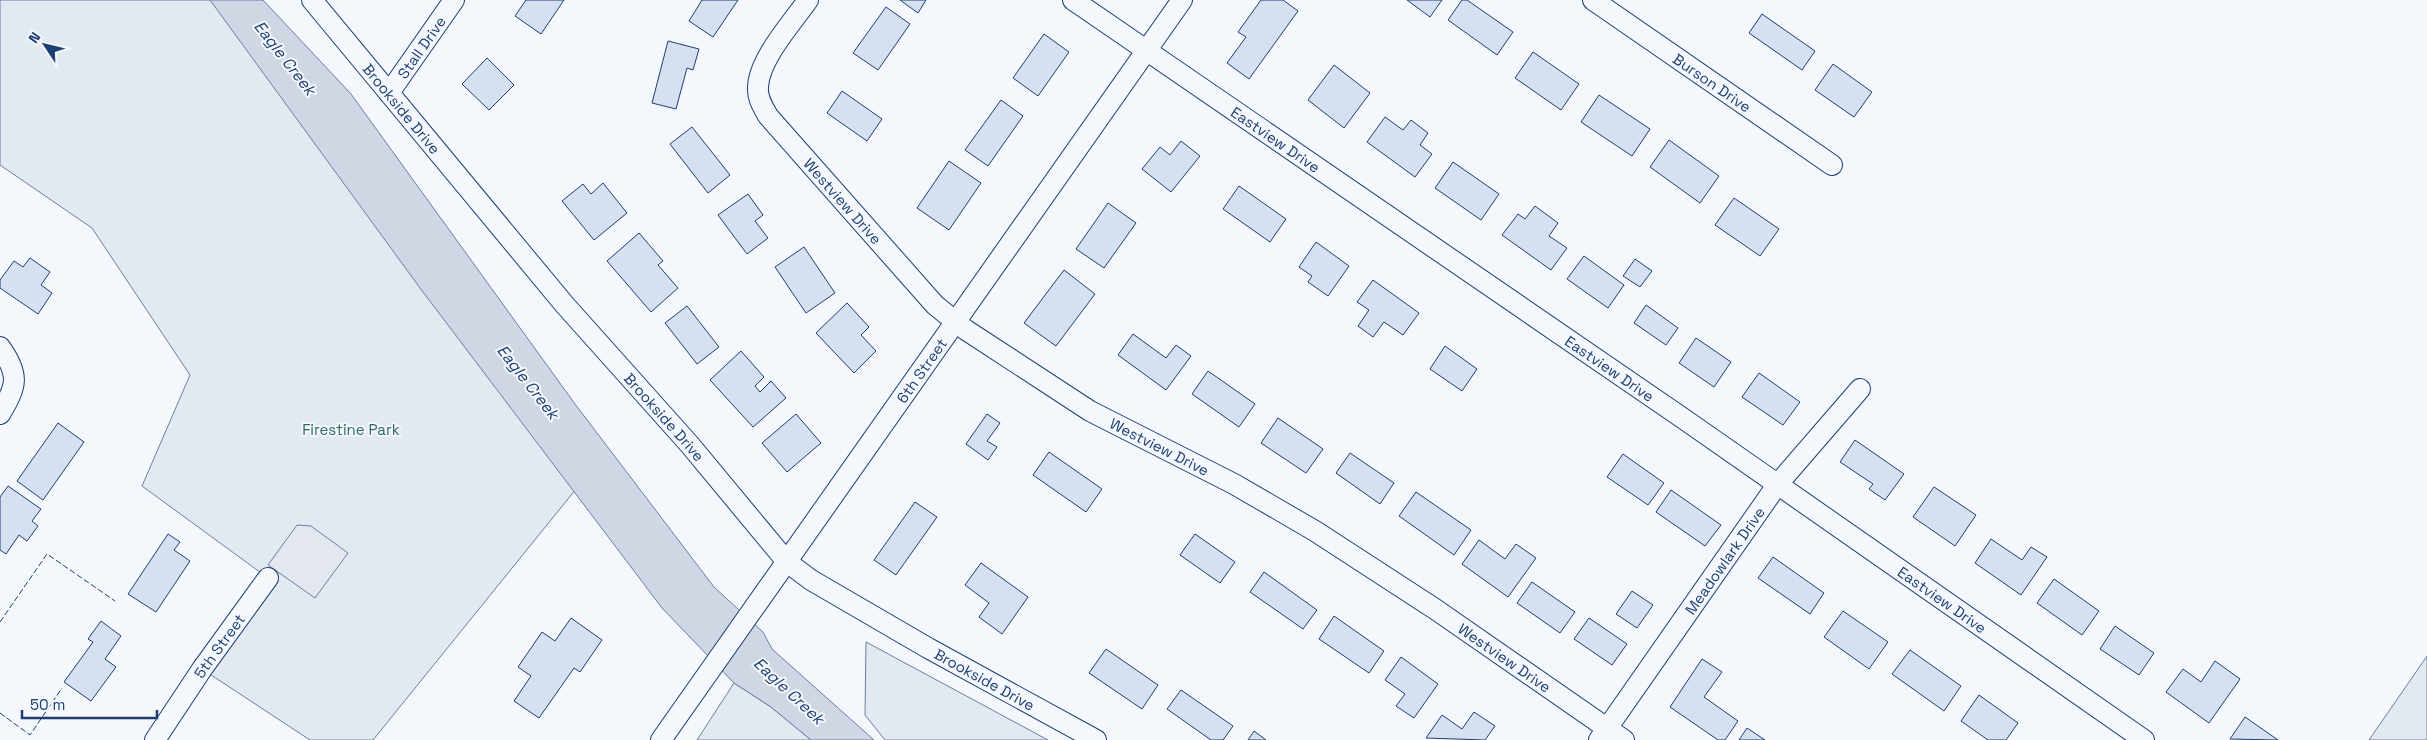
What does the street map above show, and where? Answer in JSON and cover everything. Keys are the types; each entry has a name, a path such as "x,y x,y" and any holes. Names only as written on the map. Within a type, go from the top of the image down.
{"street":[{"name":"Brookside Drive","path":"312,0 564,304 690,445 787,562 811,580 1096,740"},
{"name":"Stall Drive","path":"389,93 454,0"},
{"name":"Westview Drive","path":"808,0 764,63 758,88 762,106 768,116 935,305 956,322 1090,411 1248,492 1316,531 1434,609 1603,734 1624,740"},
{"name":"Eastview Drive","path":"1072,0 2144,740"},
{"name":"6th Street","path":"662,740 1182,0"},
{"name":"Burson Drive","path":"1593,0 1832,165"},
{"path":"0,347 11,362 16,378 10,397 0,414"},
{"name":"Meadowlark Drive","path":"1603,734 1777,486 1860,389"},
{"name":"5th Street","path":"155,740 202,669 268,578"}],"green space":[{"name":"Firestine Park","path":"0,0 239,0 593,468 373,740 310,740 202,669 268,578 142,486 190,375 92,228 0,165"},
{"path":"866,642 1048,740 885,740 865,715"},
{"path":"2427,656 2427,740 2369,740"},
{"path":"734,683 771,707 811,740 697,740"}],"shaded area":[{"path":"297,525 311,526 348,553 315,598 268,565"}],"water":[{"name":"Eagle Creek","path":"210,0 263,0 351,94 575,404 714,587 763,632 772,649 874,740 811,740 771,707 734,683 662,608 420,288"}],"building":[{"path":"526,0 564,0 541,34 515,16"},
{"path":"702,0 738,0 713,37 689,21"},
{"path":"900,0 926,0 918,13"},
{"path":"1261,0 1283,0 1298,11 1249,79 1227,63 1246,37 1238,32"},
{"path":"1407,0 1442,0 1430,17"},
{"path":"1462,0 1467,0 1513,32 1497,55 1448,20"},
{"path":"886,7 910,24 878,70 853,53"},
{"path":"1762,14 1815,51 1802,70 1749,33"},
{"path":"1044,34 1069,52 1038,96 1013,78"},
{"path":"668,41 699,49 693,70 687,68 676,109 652,103"},
{"path":"1533,52 1579,84 1561,110 1515,78"},
{"path":"487,58 514,85 489,110 462,84"},
{"path":"1833,64 1872,92 1854,117 1815,90"},
{"path":"1334,65 1370,93 1344,128 1308,100"},
{"path":"842,91 882,119 867,141 827,113"},
{"path":"1599,95 1650,129 1632,156 1581,122"},
{"path":"1001,100 1023,116 988,166 965,150"},
{"path":"1385,117 1403,130 1411,120 1428,133 1420,145 1432,154 1415,177 1367,142"},
{"path":"692,127 730,175 708,193 670,144"},
{"path":"1669,140 1719,176 1700,203 1650,167"},
{"path":"1181,141 1200,156 1171,192 1142,169 1160,147 1170,155"},
{"path":"949,161 981,183 949,230 917,208"},
{"path":"1453,162 1499,194 1481,220 1435,188"},
{"path":"603,183 627,213 594,240 562,201 583,184 591,194"},
{"path":"1239,186 1286,219 1270,242 1223,209"},
{"path":"748,194 763,215 755,221 768,238 747,254 718,215"},
{"path":"1734,198 1779,229 1760,256 1715,225"},
{"path":"1108,203 1136,223 1104,268 1076,249"},
{"path":"1535,206 1558,223 1549,236 1567,248 1551,270 1502,235 1518,214 1525,219"},
{"path":"639,233 663,261 658,265 678,288 651,312 607,261"},
{"path":"1316,242 1349,266 1328,296 1308,282 1312,276 1299,267"},
{"path":"804,247 835,293 806,313 775,267"},
{"path":"1584,256 1624,285 1608,308 1567,279"},
{"path":"30,258 50,272 41,285 52,293 38,314 0,288 0,280 14,261 23,267"},
{"path":"1635,259 1652,271 1640,287 1623,276"},
{"path":"1064,270 1095,294 1056,346 1024,323"},
{"path":"1373,280 1419,313 1403,335 1384,322 1373,337 1358,326 1369,310 1357,302"},
{"path":"847,303 869,327 861,335 876,351 854,373 816,333"},
{"path":"1646,305 1678,328 1666,345 1634,323"},
{"path":"687,306 719,347 697,364 665,323"},
{"path":"1133,334 1166,358 1176,345 1191,356 1166,390 1118,355"},
{"path":"1696,338 1731,362 1714,387 1679,363"},
{"path":"1445,346 1477,369 1462,391 1430,369"},
{"path":"741,351 764,377 755,386 760,392 771,381 786,398 753,427 710,380"},
{"path":"1208,371 1255,404 1239,427 1192,394"},
{"path":"1759,373 1800,402 1783,425 1742,397"},
{"path":"796,414 821,443 787,472 762,443"},
{"path":"987,414 1000,423 987,441 997,447 988,460 966,444"},
{"path":"1278,418 1323,449 1306,473 1261,443"},
{"path":"58,423 84,442 43,500 17,481"},
{"path":"1855,440 1904,474 1885,500 1869,489 1873,484 1840,462"},
{"path":"1049,452 1102,489 1086,512 1033,475"},
{"path":"1350,453 1394,483 1380,504 1336,473"},
{"path":"1623,454 1664,483 1648,505 1607,477"},
{"path":"8,486 41,509 32,521 38,526 27,541 19,535 6,554 0,550 0,497"},
{"path":"1934,487 1976,515 1955,546 1913,517"},
{"path":"1671,490 1721,525 1705,546 1656,512"},
{"path":"1416,492 1471,530 1454,555 1399,516"},
{"path":"915,502 937,517 896,575 874,560"},
{"path":"168,534 180,542 174,550 190,561 156,612 128,594"},
{"path":"1195,534 1235,562 1220,583 1180,555"},
{"path":"1991,539 2022,560 2031,547 2047,557 2021,595 1975,563"},
{"path":"1479,540 1505,559 1516,544 1536,558 1508,597 1462,564"},
{"path":"1773,557 1824,593 1810,614 1758,578"},
{"path":"981,563 1028,597 1002,634 979,617 989,603 965,585"},
{"path":"1264,572 1317,610 1303,629 1250,592"},
{"path":"2054,579 2099,611 2082,635 2037,603"},
{"path":"1532,582 1575,612 1560,633 1517,603"},
{"path":"1632,591 1653,605 1637,628 1616,614"},
{"path":"1843,611 1888,642 1869,669 1824,637"},
{"path":"1334,616 1384,651 1369,673 1319,639"},
{"path":"571,618 602,640 580,672 574,668 539,718 514,701 531,676 518,667 542,632 555,641"},
{"path":"1589,618 1627,644 1612,665 1574,639"},
{"path":"101,621 121,636 105,659 116,667 91,701 64,682 93,642 88,639"},
{"path":"2115,626 2154,653 2139,675 2100,649"},
{"path":"1106,649 1158,685 1142,709 1089,673"},
{"path":"1910,650 1961,686 1944,711 1892,674"},
{"path":"1401,657 1438,684 1414,718 1396,706 1405,694 1385,680"},
{"path":"1702,659 1722,672 1704,697 1738,721 1725,740 1718,740 1670,707"},
{"path":"2215,661 2240,679 2209,723 2166,692 2183,669 2201,682"},
{"path":"1181,690 1233,726 1223,740 1211,740 1167,709"},
{"path":"1979,695 2018,723 2006,740 1988,740 1961,721"},
{"path":"1474,712 1495,726 1485,740 1426,738 1442,715 1462,729"},
{"path":"2245,717 2278,740 2230,739"},
{"path":"1747,728 1765,740 1739,740"},
{"path":"1254,731 1266,740 1248,740"}],"fence":[{"path":"0,622 47,554 115,601"},
{"path":"0,713 30,735 62,688"}]}
